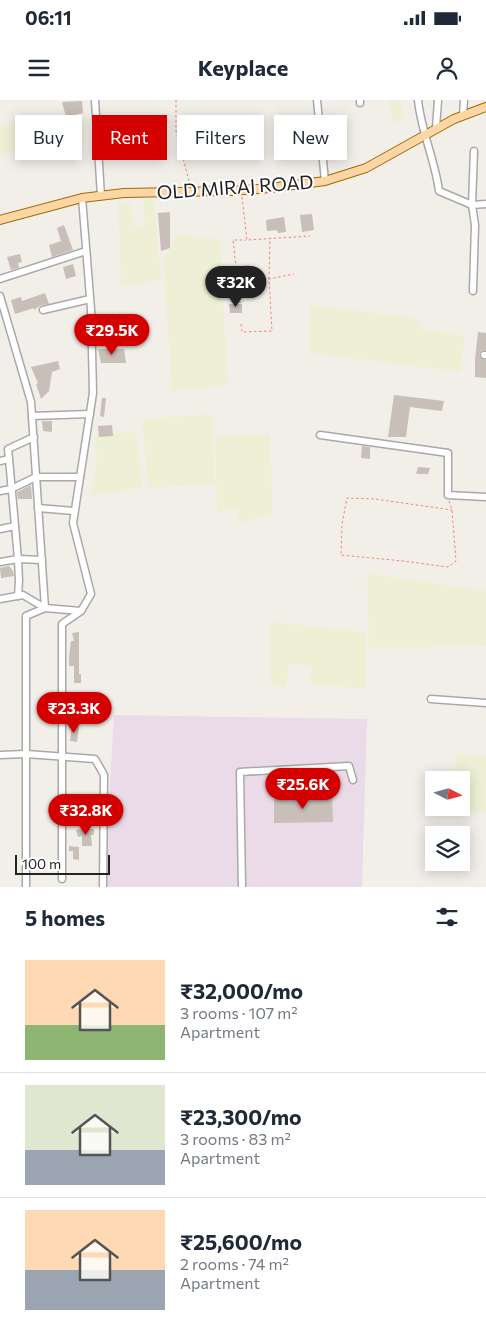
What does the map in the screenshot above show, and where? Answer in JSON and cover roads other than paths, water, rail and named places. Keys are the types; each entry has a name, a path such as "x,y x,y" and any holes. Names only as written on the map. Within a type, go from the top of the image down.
{"main road":[{"name":"OLD MIRAJ ROAD","path":"0,220 82,198 124,193 270,188 325,180 366,168 402,147 426,136 436,128 463,115 486,107"}],"street":[{"path":"95,100 101,196"},
{"path":"317,100 325,180"},
{"path":"418,100 419,114 436,170 439,191 472,205 486,204"},
{"path":"436,128 438,100"},
{"path":"463,115 464,100"},
{"path":"473,291 475,225 472,205 474,151"},
{"path":"62,879 62,624 81,611 91,594 73,522 93,393 90,299 82,198"},
{"path":"0,279 86,251"},
{"path":"0,296 31,402 45,608"},
{"path":"43,310 90,299"},
{"path":"32,416 90,414"},
{"path":"320,435 448,453 448,494 486,497"},
{"path":"18,596 18,559 8,449 34,437"},
{"path":"0,461 9,459"},
{"path":"0,491 11,489 36,477 80,477"},
{"path":"38,508 74,511"},
{"path":"0,529 15,526"},
{"path":"0,562 18,559 42,560"},
{"path":"0,599 23,594 45,608"},
{"path":"26,887 26,616 45,608 81,611"},
{"path":"431,699 486,703"},
{"path":"0,755 26,754 95,759 104,775 103,887"},
{"path":"242,887 240,772 348,766 352,780"}]}
